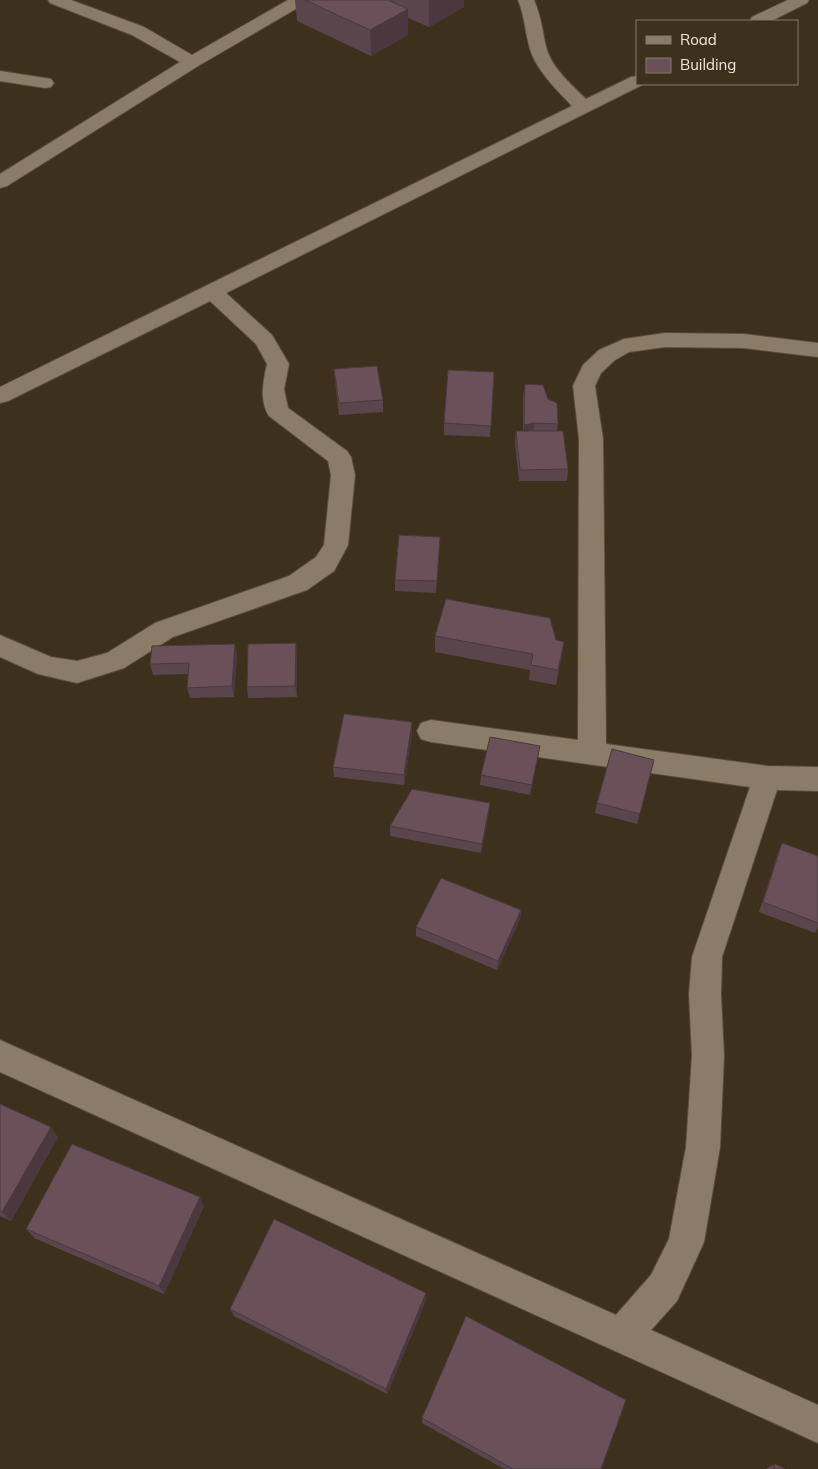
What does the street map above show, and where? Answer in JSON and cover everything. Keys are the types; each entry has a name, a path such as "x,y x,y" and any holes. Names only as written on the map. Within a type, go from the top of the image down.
{"street":[{"path":"56,0 138,32 192,62"},
{"path":"0,182 192,62 300,0"},
{"path":"526,0 533,17 539,51 556,79 583,107"},
{"path":"760,20 801,0"},
{"path":"0,76 45,83"},
{"path":"0,396 636,81"},
{"path":"0,645 47,667 77,672 115,661 164,630 298,583 325,564 336,545 343,475 339,457 277,411 273,389 278,364 264,340 212,291"},
{"path":"592,753 591,438 584,386 591,370 607,355 624,346 665,340 744,341 818,350"},
{"path":"431,731 768,778 818,779"},
{"path":"622,1336 664,1288 686,1242 703,1147 708,1056 705,994 708,957 757,804 768,778"},
{"path":"0,1056 818,1424"}],"building":[{"path":"305,0 388,0 408,9 370,30"},
{"path":"377,366 383,400 339,403 334,369"},
{"path":"448,370 494,372 491,426 444,423"},
{"path":"525,384 543,385 548,399 557,403 558,424 534,423 524,425"},
{"path":"516,431 563,431 568,469 520,470"},
{"path":"399,535 440,537 437,581 395,580"},
{"path":"446,599 550,618 556,640 564,642 558,670 531,665 533,654 435,636"},
{"path":"296,643 295,686 247,687 248,644"},
{"path":"235,644 232,686 187,688 189,663 150,664 152,646"},
{"path":"344,714 412,722 404,775 333,767"},
{"path":"490,737 540,746 532,785 481,775"},
{"path":"612,749 654,760 640,814 597,803"},
{"path":"412,789 490,803 482,844 390,826"},
{"path":"782,843 818,856 818,923 763,902"},
{"path":"441,878 521,910 498,961 416,927"},
{"path":"0,1104 51,1127 2,1212 0,1211"},
{"path":"72,1144 200,1197 159,1286 26,1229"},
{"path":"274,1219 426,1293 386,1389 230,1309"},
{"path":"466,1316 626,1400 601,1469 513,1469 422,1418"},
{"path":"775,1464 785,1469 774,1469"}]}
